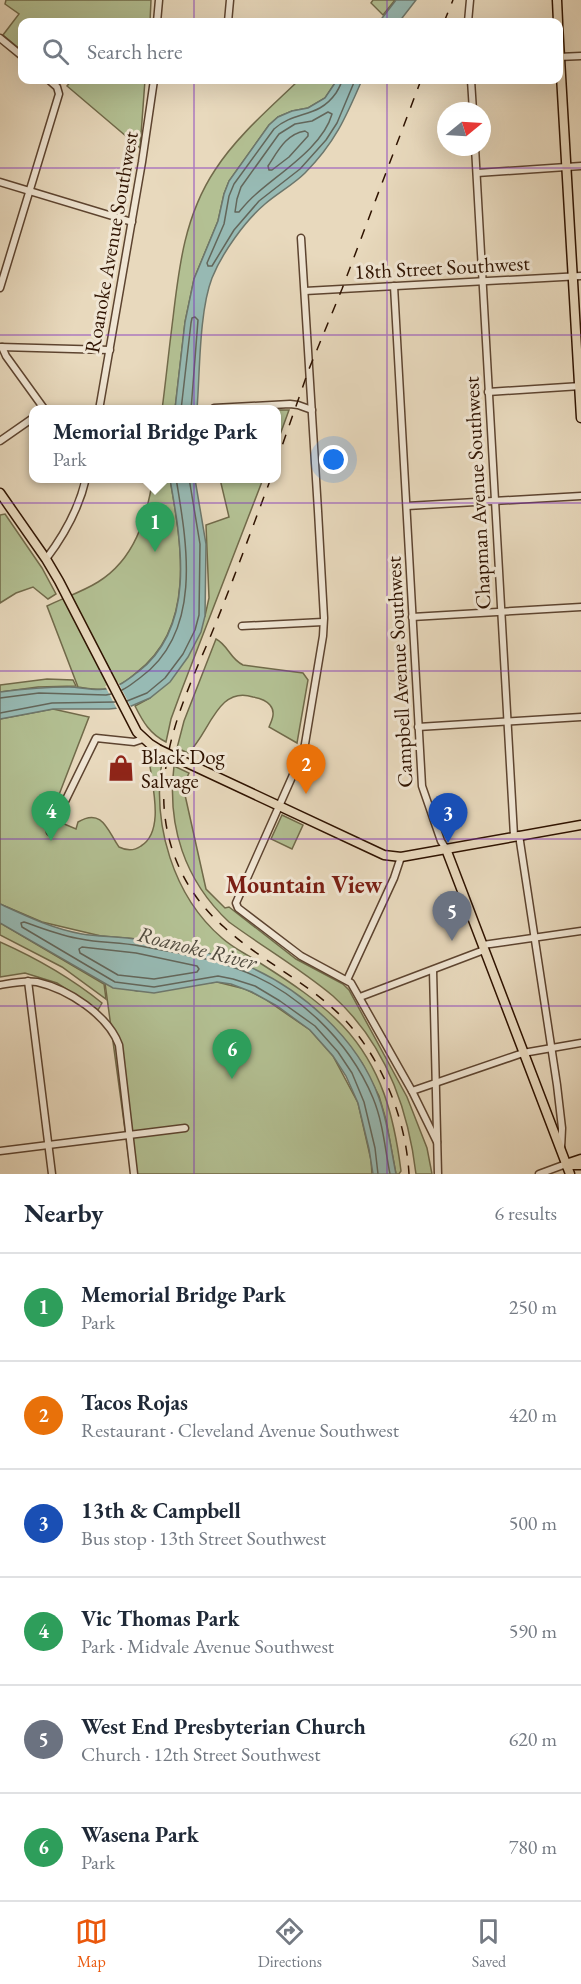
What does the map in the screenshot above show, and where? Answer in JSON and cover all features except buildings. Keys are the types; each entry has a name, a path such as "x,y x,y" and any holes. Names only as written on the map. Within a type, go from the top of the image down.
{"main road":[{"path":"557,0 558,18"},
{"path":"561,84 577,276 581,418"},
{"path":"0,493 5,508 46,559 59,581 133,724 143,739 158,749 384,855 401,857 581,825"},
{"name":"Campbell Avenue Southwest","path":"446,849 570,1174"},
{"path":"566,1164 581,1159"},
{"path":"566,1164 581,1165"}],"street":[{"path":"157,18 159,0"},
{"path":"228,18 230,0"},
{"path":"468,18 470,0"},
{"path":"0,38 18,53"},
{"path":"563,57 581,56"},
{"path":"0,288 59,90 53,84"},
{"name":"Roanoke Avenue Southwest","path":"100,405 154,84"},
{"path":"471,84 472,102"},
{"name":"Chapman Avenue Southwest","path":"476,156 506,721 516,836 551,1047 562,1128 561,1153"},
{"path":"477,172 581,166"},
{"path":"0,182 132,222"},
{"path":"302,238 323,622 312,711 304,750 236,903 238,908 301,956 347,980 360,997 412,1091 436,1142"},
{"name":"18th Street Southwest","path":"305,291 577,276"},
{"name":"Campbell Avenue Southwest","path":"394,286 423,794 446,849"},
{"path":"1,347 110,350"},
{"path":"1,347 41,405"},
{"path":"488,392 580,386"},
{"path":"271,405 290,404 312,410"},
{"path":"0,441 29,421"},
{"path":"46,559 70,525 85,483"},
{"path":"407,506 581,496"},
{"path":"412,617 581,607"},
{"path":"242,626 323,622"},
{"path":"418,727 581,717"},
{"path":"50,832 96,738 134,742 143,739"},
{"path":"347,980 401,857"},
{"path":"360,997 433,970 483,948 581,931"},
{"path":"433,970 438,1174"},
{"path":"28,981 52,1174"},
{"path":"0,985 28,981 42,984 87,1006 108,1026 119,1045 134,1174"},
{"path":"412,1091 523,1053 581,1043"},
{"path":"0,1151 185,1128"},
{"path":"539,1174 566,1164"}],"green space":[{"path":"6,0 151,0 150,18 18,18 18,48 3,35 19,14 5,4"},
{"path":"373,0 395,0 383,15 371,3"},
{"path":"69,84 145,84 140,148 67,86"},
{"path":"295,84 334,84 325,98 308,108 278,117 269,125 229,181 218,221 194,279 185,322 175,405 163,405 175,299 190,223 215,170 254,123"},
{"path":"281,410 289,410 281,432"},
{"path":"152,483 171,483 178,529 180,582 177,607 169,631 156,653 122,683 105,689 78,687 47,606 86,589 111,573 130,550 147,509"},
{"path":"221,483 261,483 182,689 171,719 166,742 148,727 135,706 150,698 205,616 209,598 206,525 229,517"},
{"path":"5,514 42,568 56,594 48,599 33,587 16,593 0,603 0,515"},
{"path":"216,639 243,665 303,673 308,680 297,743 269,727 273,713 268,703 258,698 241,695 231,698 222,705 188,753 177,748 184,721"},
{"path":"47,679 73,680 76,686 38,687 0,692 0,685"},
{"path":"53,709 89,717 50,818 76,829 78,822 86,818 99,819 119,847 130,850 138,848 148,839 155,821 155,798 150,766 153,757 162,761 160,809 164,834 179,880 191,901 205,921 222,938 314,1000 343,1026 356,1042 377,1076 390,1112 401,1171 399,1174 396,1174 379,1096 362,1063 340,1034 314,1008 242,964 226,958 138,939 101,936 42,922 0,904 0,719"},
{"path":"174,766 189,773 183,786 206,889 225,908 229,907 296,959 343,984 349,990 407,1097 427,1148 432,1174 416,1174 407,1124 391,1077 380,1055 351,1014 321,986 229,922 200,888 190,870 176,830 173,809"},
{"path":"282,815 303,825 292,849 271,839"},
{"path":"0,923 104,984 106,999 62,967 0,935"},
{"path":"0,942 78,985 102,1003 98,1010 57,983 25,973 0,977"},
{"path":"217,982 245,989 265,999 310,1030 333,1056 358,1103 372,1174 131,1174 105,983 137,991"}],"water":[{"path":"396,0 416,0 402,18 382,18"},
{"path":"334,84 360,84 345,118 324,151 305,173 265,204 250,219 216,268 205,308 197,405 175,405 185,322 194,279 218,221 229,181 269,125 278,117 308,108 325,98"},
{"path":"171,483 196,483 206,544 205,616 201,632 188,657 170,682 150,698 129,707 53,709 0,719 0,692 51,687 97,690 115,687 138,672 157,653 169,631 177,607 180,582 178,529"},
{"path":"0,904 40,922 71,932 134,939 219,956 265,974 286,987 325,1017 357,1055 370,1076 385,1117 396,1174 373,1174 358,1103 346,1076 333,1056 310,1030 277,1006 252,992 231,984 217,982 154,993 113,988 0,923"}],"pier":[{"path":"118,682 132,709 118,711 105,686"}],"railway":[{"path":"446,18 453,0"},
{"path":"281,449 309,369 342,289 419,84"},
{"path":"269,483 175,728 164,786 166,826 186,881 210,913 239,940 332,1007 346,1021 371,1054 398,1112 409,1174"}],"place":[{"name":"Memorial Bridge Park","path":"155,552"},
{"name":"Black Dog Salvage","path":"121,768"},
{"name":"Tacos Rojas","path":"306,794"},
{"name":"Vic Thomas Park","path":"51,841"},
{"name":"13th & Campbell","path":"448,843"},
{"name":"West End Presbyterian Church","path":"452,941"},
{"name":"Wasena Park","path":"232,1079"}],"district":[{"name":"Mountain View","path":"304,884"}],"water label":[{"name":"Roanoke River","path":"197,948"}]}
